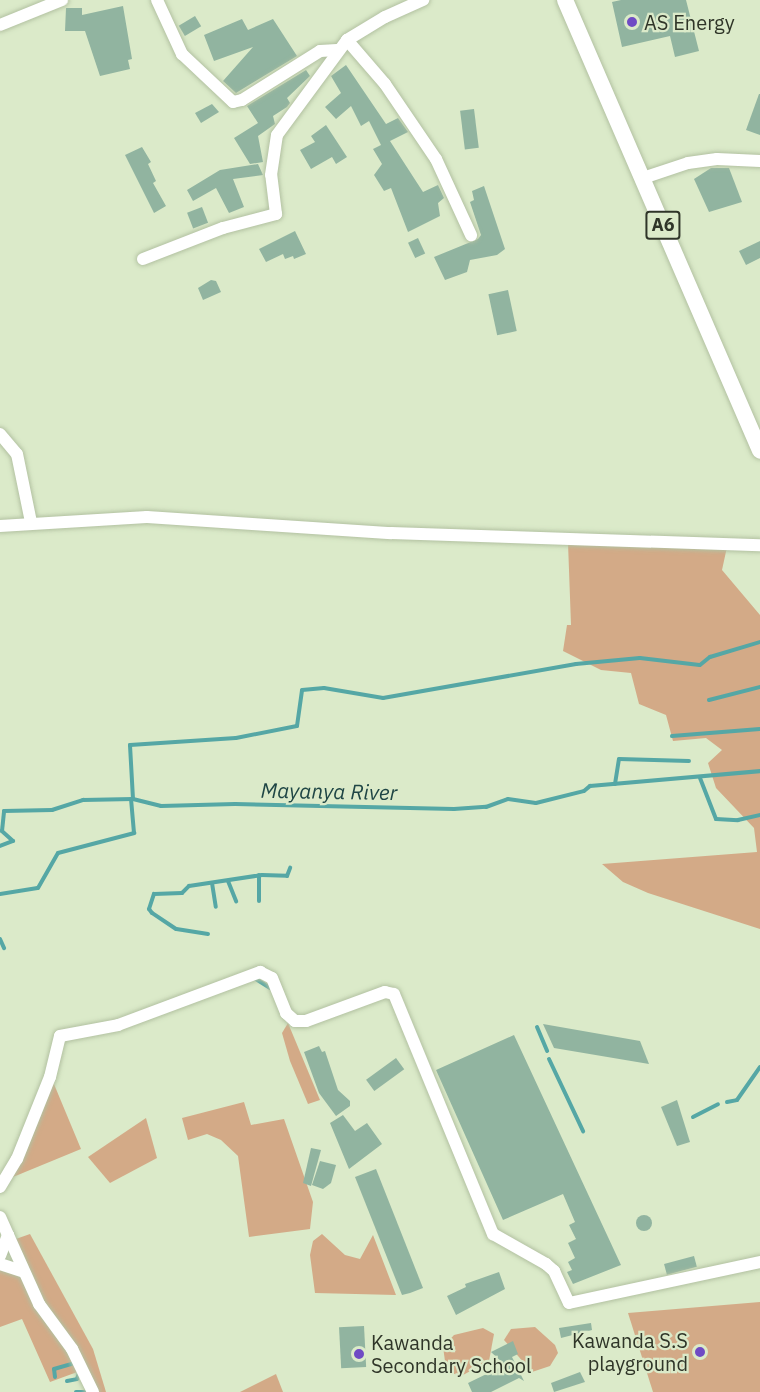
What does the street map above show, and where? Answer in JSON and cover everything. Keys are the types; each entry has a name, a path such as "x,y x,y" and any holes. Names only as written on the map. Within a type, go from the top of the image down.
{"main road":[{"name":"A6","path":"565,0 760,451"}],"street":[{"path":"0,25 62,0"},
{"path":"157,0 182,54 233,102 320,51 337,50"},
{"path":"143,259 223,228 276,214 270,175 274,143 337,50 347,40 385,17 423,0"},
{"path":"347,40 385,84 436,159 471,235"},
{"path":"643,178 688,163 717,159 760,160"},
{"path":"0,434 19,460 31,522"},
{"path":"0,526 31,522 147,518 391,533 760,545"},
{"path":"0,1187 17,1159 50,1077 60,1036 118,1024 260,972 272,978 286,1013 295,1021 306,1021 385,992 394,994 493,1234 546,1264 554,1271 569,1303 760,1262"},
{"path":"0,1217 39,1305 72,1349 93,1392"},
{"path":"0,1256 8,1235"},
{"path":"0,1264 24,1272"}],"shaded area":[{"path":"568,543 727,547 722,570 760,615 760,929 648,893 623,882 602,864 757,852 754,828 716,788 708,763 722,750 706,738 673,741 666,715 639,704 631,673 601,670 563,651 567,625 571,625"},
{"path":"288,1023 320,1100 308,1104 290,1061 282,1033"},
{"path":"51,1077 81,1149 13,1177"},
{"path":"244,1102 251,1125 284,1119 313,1202 310,1229 249,1237 238,1156 221,1140 207,1134 188,1140 182,1118"},
{"path":"146,1118 157,1158 110,1183 88,1157"},
{"path":"30,1234 93,1349 106,1392 97,1392 42,1302 13,1240"},
{"path":"322,1234 345,1255 360,1259 373,1235 396,1295 315,1293 310,1255 313,1241"},
{"path":"0,1266 20,1272 80,1371 50,1382 22,1319 0,1327"},
{"name":"Kawanda S.S playground","path":"760,1302 760,1392 653,1392 628,1313"},
{"path":"535,1327 555,1345 558,1353 550,1366 532,1372 504,1340 511,1329"},
{"path":"483,1328 494,1334 489,1361 463,1375 454,1374 446,1368 443,1347 454,1335"},
{"path":"276,1374 283,1392 240,1392"}],"building":[{"path":"686,0 699,51 675,57 670,36 622,47 612,2"},
{"path":"123,6 132,59 128,60 130,69 100,76 85,31 65,31 66,8 82,8 82,15"},
{"path":"195,16 201,26 185,36 179,26"},
{"path":"242,19 248,30 273,19 297,56 236,93 223,81 253,47 214,61 204,35"},
{"path":"346,65 386,124 398,118 408,132 390,141 423,192 438,185 444,198 438,203 440,216 408,232 391,188 384,191 374,175 382,164 373,149 381,145 369,121 361,126 351,106 336,119 325,107 341,93 331,76"},
{"path":"306,70 310,76 287,98 290,103 287,107 273,116 275,124 258,136 263,162 250,164 234,138 258,123 247,106"},
{"path":"760,94 760,135 746,130"},
{"path":"212,104 219,112 201,123 195,113"},
{"path":"474,109 479,148 465,149 460,111"},
{"path":"326,125 347,157 336,164 332,157 311,169 300,150 315,142 311,136"},
{"path":"142,147 151,162 148,164 156,181 153,183 166,206 154,213 125,155"},
{"path":"258,164 263,175 233,179 244,207 229,213 216,188 193,201 187,190 220,170"},
{"path":"711,168 729,168 742,202 709,212 694,179"},
{"path":"484,186 505,249 497,255 470,260 467,272 445,280 434,257 478,239 481,235 470,202 474,200 472,191"},
{"path":"202,207 208,223 193,229 187,213"},
{"path":"295,231 306,254 294,259 293,256 285,259 283,254 266,262 259,249"},
{"path":"418,238 425,253 415,258 408,243"},
{"path":"760,241 760,258 746,265 739,251"},
{"path":"211,280 216,281 221,292 203,300 198,288"},
{"path":"508,290 517,331 497,335 488,294"},
{"path":"543,1024 640,1041 649,1064 554,1048"},
{"path":"514,1035 621,1265 573,1284 567,1272 572,1270 568,1262 575,1258 568,1243 576,1239 569,1225 575,1222 563,1194 503,1220 436,1070"},
{"path":"319,1046 322,1052 325,1051 338,1090 350,1101 350,1106 336,1116 319,1093 304,1052"},
{"path":"396,1058 404,1069 374,1091 366,1080"},
{"path":"677,1100 690,1142 677,1146 661,1107"},
{"path":"343,1115 355,1131 367,1123 382,1144 349,1169 330,1123"},
{"path":"311,1148 321,1150 311,1186 303,1183"},
{"path":"320,1161 336,1165 331,1183 323,1189 312,1185"},
{"path":"376,1169 423,1288 402,1295 355,1177"},
{"path":"641,1215 647,1215 652,1223 650,1229 641,1231 636,1226 636,1220"},
{"path":"694,1256 697,1267 667,1275 664,1264"},
{"path":"499,1272 505,1289 456,1315 447,1296 466,1287 465,1284"},
{"path":"591,1323 592,1330 561,1338 559,1328"},
{"path":"364,1326 366,1367 341,1368 339,1327"},
{"path":"513,1341 518,1354 512,1357 524,1381 519,1378 491,1392 472,1392 468,1383 505,1365 491,1352"},
{"path":"580,1372 585,1382 554,1392 551,1383"}],"waterway":[{"path":"133,799 130,745 236,738 297,726 302,690 324,688 383,698 576,664 640,658 700,665 710,657 760,642"},
{"path":"709,700 760,687"},
{"path":"672,736 760,729"},
{"path":"615,784 619,759 689,761"},
{"name":"Mayanya River","path":"0,846 13,841 2,831 4,811 52,810 83,800 133,799 161,806 235,804 454,809 486,807 508,799 536,803 584,791 590,786 760,771"},
{"name":"Mayanya River","path":"700,778 716,819 738,820 760,815"},
{"path":"0,894 38,888 58,853 134,833 131,799"},
{"path":"208,934 176,929 152,913 149,909 154,894 182,893 189,886 262,875 287,876 290,868"},
{"path":"259,875 259,901"},
{"path":"228,881 236,901"},
{"path":"212,883 216,907"},
{"path":"0,939 4,948"},
{"path":"254,978 270,988"},
{"path":"537,1027 547,1051"},
{"path":"549,1059 583,1131"},
{"path":"727,1102 737,1100 760,1067"},
{"path":"693,1117 718,1104"},
{"path":"55,1377 54,1369 75,1363"},
{"path":"67,1381 77,1379 79,1373"},
{"path":"76,1392 87,1392"}],"place":[{"name":"AS Energy","path":"632,22"},
{"name":"Kawanda S.S playground","path":"700,1352"},
{"name":"Kawanda Secondary School","path":"359,1354"}]}
